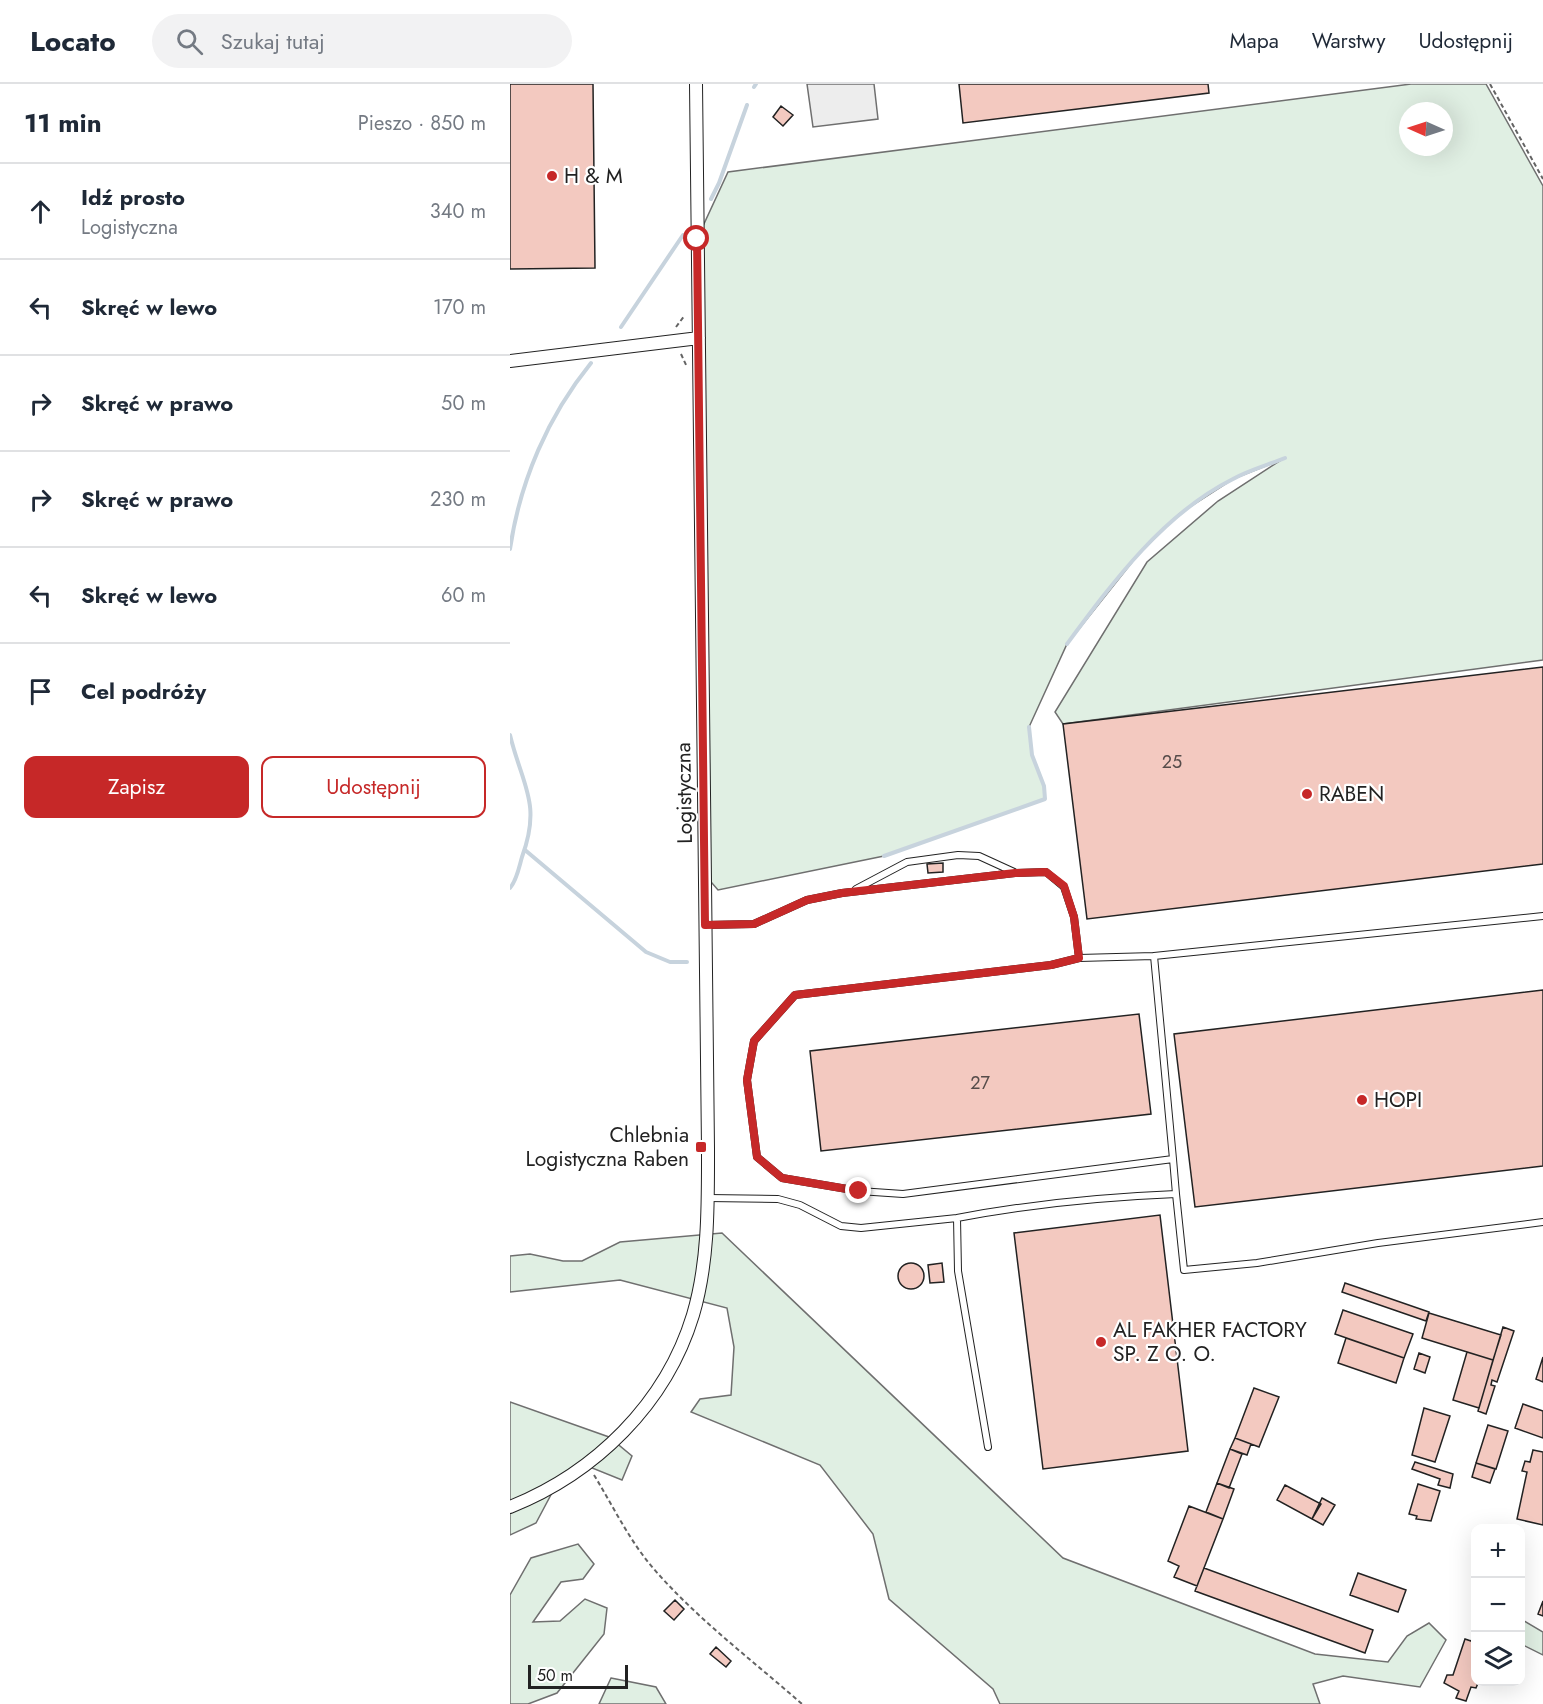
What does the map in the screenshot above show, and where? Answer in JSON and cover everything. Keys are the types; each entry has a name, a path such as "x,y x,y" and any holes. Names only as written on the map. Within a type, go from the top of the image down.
{"street":[{"name":"Logistyczna","path":"510,1507 588,1465 614,1443 638,1415 663,1381 680,1348 693,1315 703,1267 708,1198 696,84"},
{"path":"510,361 699,338"}],"lane":[{"path":"705,925 754,924 807,900 861,888 907,862 958,855 979,856 1015,873"},
{"path":"842,893 1015,873 1046,872 1064,886 1074,917 1079,958"},
{"path":"1173,1159 903,1194 859,1191 782,1178 757,1157 747,1080 754,1041 795,995 1051,965 1079,958 1154,956 1543,916"},
{"path":"1154,956 1184,1270 1257,1263 1378,1243 1543,1222"},
{"path":"708,1198 777,1199 800,1205 841,1226 861,1228 957,1218 1042,1204 1176,1194"},
{"path":"957,1218 958,1271 988,1447"}],"path":[{"path":"1490,84 1543,179"},
{"path":"588,1465 628,1534 652,1567 681,1598 802,1704"}],"green space":[{"path":"1411,84 1486,84 1543,186 1543,660 1063,724 1055,712 1147,562 1218,501 1281,460 1233,479 1179,514 1137,556 1067,644 1029,727 1032,755 1044,786 1045,799 884,856 718,890 705,875 697,239 728,172"},
{"path":"722,1233 1063,1558 1315,1654 1388,1662 1407,1636 1429,1623 1446,1640 1420,1687 1343,1676 1313,1684 1320,1704 1000,1704 993,1689 889,1599 873,1534 820,1465 691,1412 700,1399 731,1395 734,1347 727,1308 620,1280 510,1292 510,1256 530,1254 563,1261 582,1261 620,1242"},
{"path":"510,1402 609,1437 632,1456 622,1480 580,1463 562,1474 536,1523 510,1535"},
{"path":"578,1544 594,1564 583,1579 561,1582 533,1622 560,1621 585,1599 607,1608 604,1634 557,1693 528,1704 510,1704 510,1595 531,1558"},
{"path":"1525,1621 1543,1632 1543,1655 1525,1646"},
{"path":"611,1678 656,1687 666,1704 599,1704"}],"shaded area":[{"path":"807,84 874,84 878,119 813,127"}],"building":[{"name":"H & M","path":"510,84 593,84 595,268 510,269"},
{"path":"959,84 1208,84 1209,93 963,123"},
{"path":"781,106 793,115 783,126 773,117"},
{"name":"RABEN","path":"1543,667 1543,864 1087,919 1063,724"},
{"path":"943,863 943,872 928,873 927,864"},
{"name":"HOPI","path":"1543,990 1543,1166 1195,1207 1174,1034"},
{"path":"1139,1014 1151,1114 821,1151 810,1051"},
{"name":"AL FAKHER FACTORY SP. Z O. O.","path":"1160,1215 1188,1451 1043,1469 1014,1233"},
{"path":"911,1263 920,1267 924,1276 920,1285 911,1289 902,1285 898,1276 902,1267"},
{"path":"942,1263 944,1282 930,1283 928,1265"},
{"path":"1345,1283 1429,1312 1426,1321 1342,1292"},
{"path":"1343,1310 1413,1334 1404,1358 1335,1334"},
{"path":"1429,1313 1501,1335 1493,1360 1422,1338"},
{"path":"1503,1327 1514,1331 1497,1382 1492,1380 1491,1385 1495,1386 1486,1414 1478,1411"},
{"path":"1346,1338 1404,1358 1396,1383 1338,1363"},
{"path":"1467,1352 1493,1360 1479,1408 1453,1400"},
{"path":"1419,1353 1430,1357 1425,1373 1414,1369"},
{"path":"1543,1357 1543,1382 1536,1379"},
{"path":"1254,1388 1279,1397 1259,1447 1235,1438"},
{"path":"1523,1404 1543,1411 1543,1438 1515,1428"},
{"path":"1424,1408 1450,1416 1435,1462 1412,1455"},
{"path":"1488,1425 1508,1431 1496,1469 1476,1463"},
{"path":"1235,1438 1251,1444 1247,1455 1230,1449"},
{"path":"1230,1449 1242,1454 1229,1488 1217,1483"},
{"path":"1533,1450 1543,1452 1543,1525 1517,1519 1527,1472 1522,1471 1525,1461 1530,1462"},
{"path":"1415,1462 1453,1474 1450,1488 1438,1485 1440,1479 1412,1469"},
{"path":"1476,1463 1495,1469 1490,1483 1472,1477"},
{"path":"1217,1483 1234,1489 1223,1519 1206,1512"},
{"path":"1418,1484 1440,1491 1431,1521 1416,1519 1417,1516 1409,1514"},
{"path":"1285,1485 1321,1504 1312,1519 1277,1500"},
{"path":"1322,1498 1335,1505 1323,1525 1312,1519"},
{"path":"1189,1506 1223,1519 1197,1586 1174,1577 1179,1566 1168,1561"},
{"path":"1204,1568 1373,1630 1365,1653 1195,1591"},
{"path":"1358,1573 1406,1590 1398,1612 1350,1595"},
{"path":"675,1600 684,1609 674,1620 664,1611"},
{"path":"1543,1601 1543,1616 1538,1614"},
{"path":"1465,1639 1471,1641 1471,1686 1477,1686 1476,1688 1471,1687 1466,1701 1456,1698 1459,1691 1444,1683 1447,1675 1453,1675"},
{"path":"716,1647 731,1661 726,1667 710,1654"}],"waterway":[{"path":"711,199 747,105"},
{"path":"621,327 683,235"},
{"path":"510,549 521,499 538,450 562,405 591,363"},
{"path":"1067,644 1102,597 1141,551 1184,511 1233,479 1285,458"},
{"path":"884,856 1045,799 1044,786 1032,755 1029,727"},
{"path":"510,735 530,808 528,838 518,873 510,888"},
{"path":"525,850 646,952 670,962 687,962"}],"place":[{"name":"H & M","path":"552,176"},
{"name":"RABEN","path":"1307,794"},
{"name":"HOPI","path":"1362,1100"},
{"name":"Chlebnia Logistyczna Raben","path":"701,1147"},
{"name":"AL FAKHER FACTORY SP. Z O. O.","path":"1101,1342"}],"route":[{"path":"697,239 705,925 754,924 781,914 807,900 842,893 1015,873 1046,872 1064,886 1074,917 1080,948 1079,958 1051,965 795,995 754,1041 747,1080 757,1157 782,1178 859,1191"}]}
